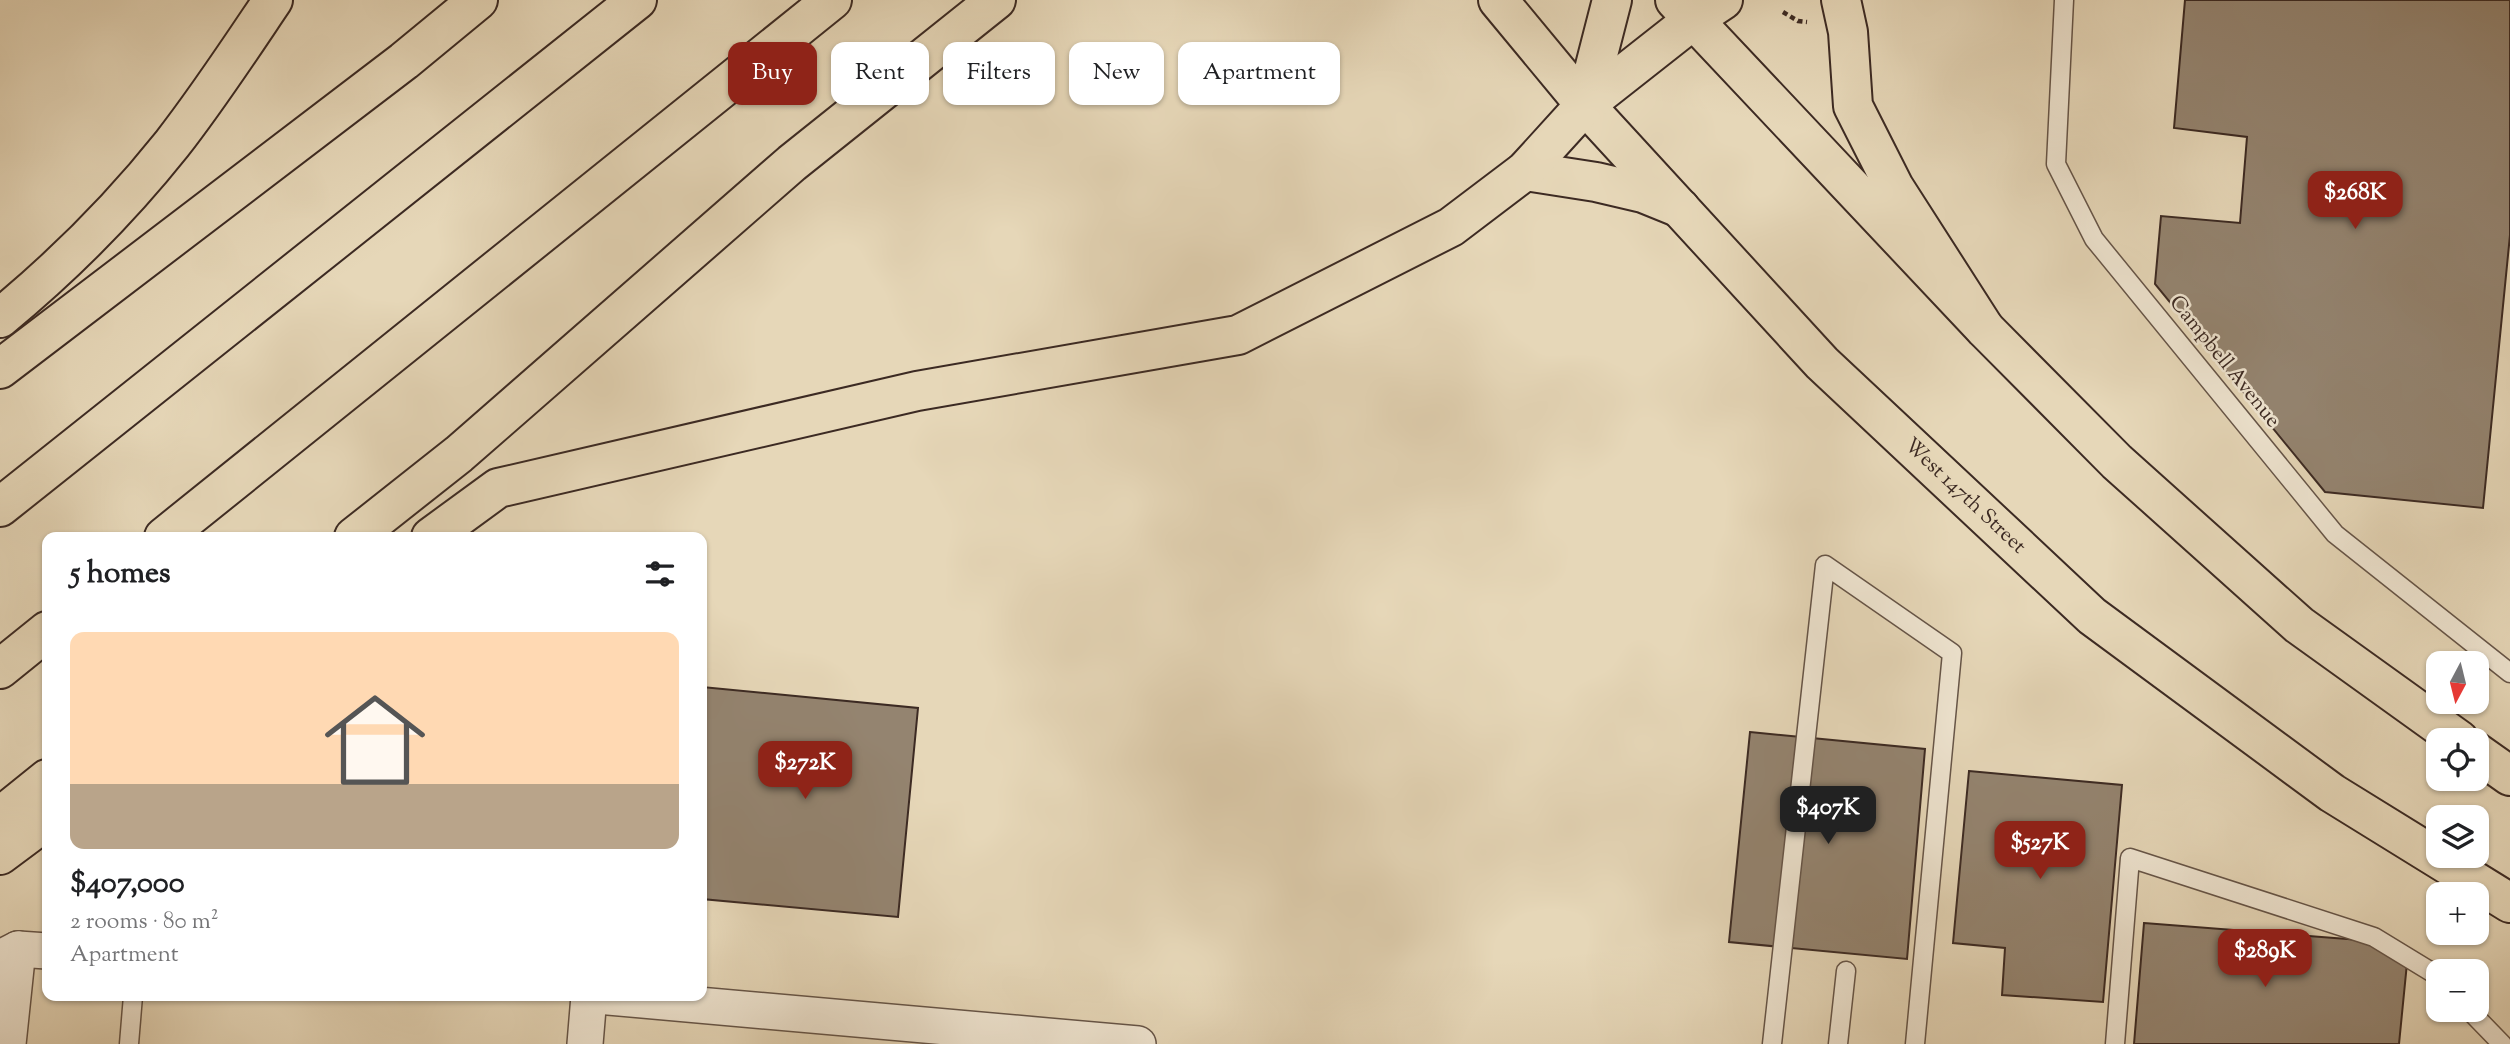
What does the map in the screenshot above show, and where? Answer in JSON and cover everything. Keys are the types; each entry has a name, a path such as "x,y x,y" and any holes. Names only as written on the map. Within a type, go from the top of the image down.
{"main road":[{"path":"0,318 46,281 97,230 171,145 224,74 273,0"},
{"path":"0,369 393,70 478,0"},
{"path":"0,507 637,0"},
{"path":"170,532 832,0"},
{"path":"360,532 459,454 792,163 996,0"},
{"name":"West 147th Street","path":"1497,0 1584,105 1822,363 2092,616 2332,793 2510,903"},
{"path":"1584,105 1612,0"},
{"path":"438,532 498,488 917,391 1238,335 1451,227 1525,171 1584,105 1697,7 1738,64 1985,329 2117,462 2299,625 2442,728"},
{"path":"1829,11 1848,32 1853,106 1894,187 1985,329"},
{"path":"1525,171 1596,182 1643,193 1680,208"},
{"path":"0,669 42,635"},
{"path":"2489,761 2510,776"},
{"path":"0,817 42,783"},
{"path":"0,855 42,824"}],"street":[{"path":"8,1044 22,953"},
{"path":"585,1044 589,1001"},
{"path":"653,1001 1138,1044"}],"lane":[{"name":"Campbell Avenue","path":"2064,0 2056,164 2094,239 2335,534 2510,673"},
{"path":"1772,1044 1825,565 1952,653 1915,1044"},
{"path":"2115,1044 2130,858 2374,937 2426,969"},
{"path":"1838,1044 1846,971"},
{"path":"129,1044 133,1001"},
{"path":"2481,1022 2502,1044"}],"path":[{"path":"1783,12 1798,21 1829,11"}],"building":[{"path":"2185,0 2510,0 2510,235 2483,508 2325,492 2155,284 2161,216 2240,223 2247,137 2174,128"},
{"path":"707,687 918,708 898,917 707,899"},
{"path":"1750,732 1925,749 1907,959 1729,942"},
{"path":"1969,771 2122,785 2103,1002 2002,995 2005,948 1953,943"},
{"path":"2144,923 2360,940 2407,963 2399,1044 2134,1044"}]}
